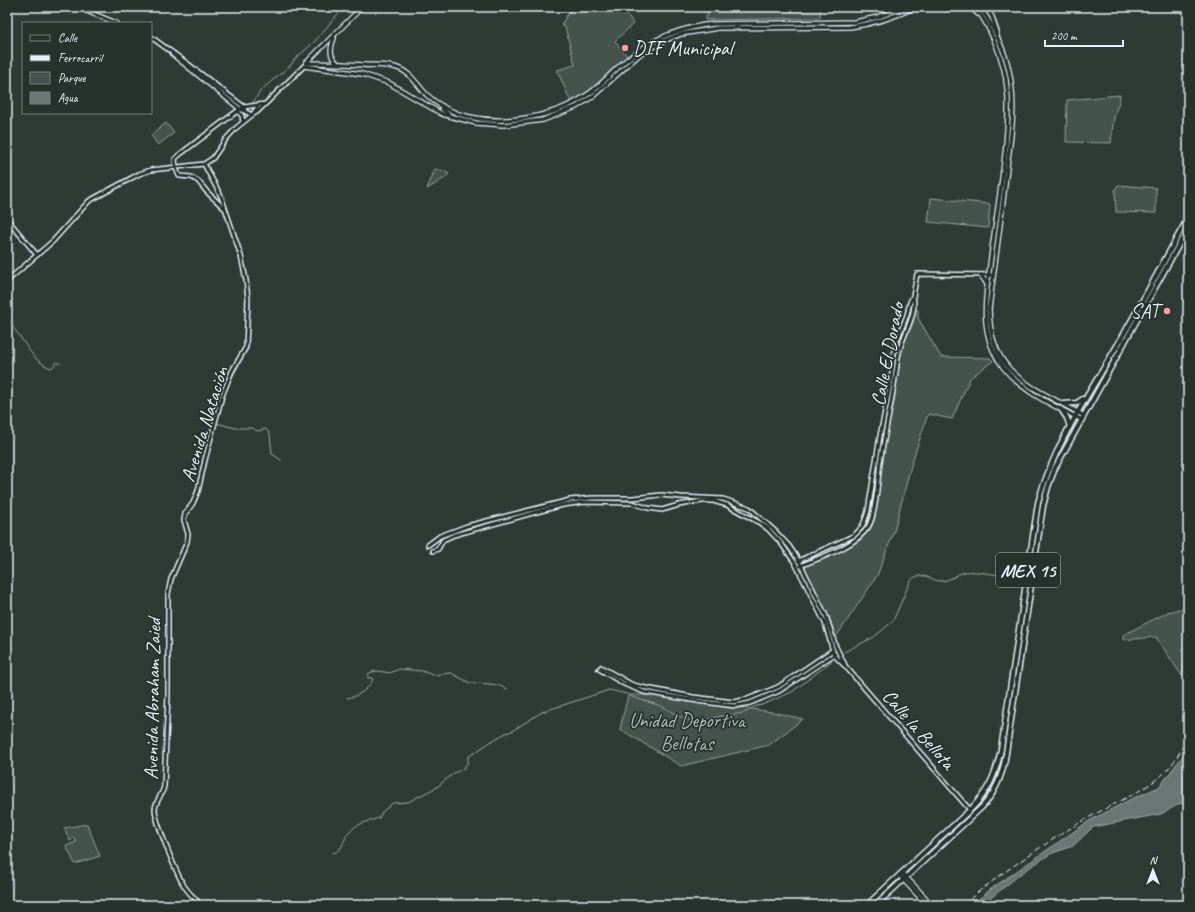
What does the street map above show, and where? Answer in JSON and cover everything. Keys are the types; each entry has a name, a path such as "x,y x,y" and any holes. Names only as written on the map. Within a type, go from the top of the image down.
{"highway":[{"name":"MEX 15","path":"867,905 970,810 991,783 998,766 1038,503 1048,472 1078,412 1188,218"},
{"name":"MEX 15","path":"876,905 982,807 995,789 1001,775 1007,749 1044,502 1054,471 1188,228"},
{"path":"1146,304 1148,288 1160,280"},
{"path":"1064,404 1077,403 1087,396"},
{"path":"1061,409 1067,418 1070,427"}],"main road":[{"path":"305,64 335,36 362,7"},
{"path":"305,64 362,74 389,83 402,89 442,114 452,117 476,123 521,123 543,120 576,107 592,97 633,59 650,48 671,38 696,31 718,28 855,22 878,17 904,7"},
{"path":"421,102 436,109 443,108 482,119 509,120 538,116 564,108 590,93 633,55 648,44 670,34 692,27 714,24 850,27 863,25 890,17 915,7"},
{"path":"970,7 986,25"},
{"path":"975,7 991,34 1003,67 1008,102 1004,167 987,286 985,309 987,334 991,346 999,361 1007,372 1017,381 1061,409 1076,417 1083,418"},
{"path":"980,7 997,35"},
{"path":"986,7 995,25 1010,74 1013,92 1012,126 989,309 992,339 998,354 1018,377 1027,384 1078,412 1083,418"},
{"path":"335,36 330,50 332,57 340,64 340,70"},
{"path":"305,64 391,66 405,72 413,78 426,94 452,117"},
{"path":"362,74 360,70 362,67 374,65"},
{"path":"981,275 987,286"},
{"path":"901,875 932,905"},
{"path":"905,879 927,905"}],"street":[{"path":"7,15 12,7"},
{"path":"73,7 110,22"},
{"path":"77,7 114,22"},
{"path":"152,39 183,60 252,115"},
{"path":"7,281 58,235 89,201 150,170 204,164 212,158 231,133 243,121 258,112 305,64"},
{"path":"225,209 198,181 192,177 179,176 175,159 236,112 265,104"},
{"path":"252,115 259,105"},
{"path":"243,121 244,110"},
{"path":"236,112 240,113 243,121"},
{"name":"Avenida Natación","path":"188,509 193,503 198,491 222,396 232,371 246,347 249,307 246,280 241,256 220,196 204,164"},
{"path":"7,219 37,255"},
{"path":"913,296 917,274 993,275"},
{"name":"Calle El Dorado","path":"795,563 853,536 866,521 891,381 895,347 906,320 913,296"},
{"name":"Calle El Dorado","path":"797,567 854,541 869,526 874,510 880,460 895,382 899,351 912,315 914,302 913,296"},
{"name":"Calle la Bellota","path":"428,545 440,536 467,526 565,501 592,498 625,498 661,494 681,497 723,499 748,508 775,531 789,546 799,561 828,621 838,652 846,667"},
{"name":"Calle la Bellota","path":"433,551 438,549 443,540 451,536 563,505 590,502 625,502 662,510 702,501 727,504 760,523 775,535 795,563 825,623 834,655 970,810"},
{"name":"Avenida Abraham Zaied","path":"188,509 184,520 188,534 188,542 171,579 168,594 168,695 164,786 155,808 157,819 183,885 201,905"},
{"path":"693,699 728,702 748,699 778,688 837,648"},
{"path":"600,668 624,684 635,689 728,705 742,705 780,691 838,652"}],"green space":[{"path":"572,7 617,7 630,18 633,24 615,41 630,60 592,93 572,105 557,70 575,65 565,27 561,25"},
{"path":"710,7 821,7 820,18 705,20"},
{"path":"1120,95 1114,117 1111,143 1066,142 1067,100"},
{"path":"166,123 174,133 158,145 151,135"},
{"path":"435,169 447,172 449,174 427,189"},
{"path":"1118,185 1156,188 1156,213 1116,212 1115,190"},
{"path":"931,198 990,204 988,228 928,222"},
{"path":"916,310 918,310 918,318 941,357 990,358 993,361 970,378 952,419 928,414 912,462 894,531 877,576 836,637 829,617 805,568 806,565 859,541 870,530 875,519 885,445 894,402 902,347 912,325"},
{"path":"1188,607 1188,644 1182,676 1156,637 1123,640 1123,635 1168,612"},
{"name":"Unidad Deportiva Bellotas","path":"628,695 660,695 772,712 803,719 769,745 681,766 620,729"},
{"path":"87,824 100,856 75,864 66,846 76,842 74,838 70,841 64,828"}],"water":[{"path":"1188,749 1188,799 1161,814 1093,827 1073,846 1050,854 1023,872 982,905 972,905 991,889 1089,821 1131,799 1159,787"}],"waterway":[{"path":"252,104 261,90 292,64 294,60 315,41 344,7"},
{"path":"236,126 241,121"},
{"path":"199,163 207,161 225,139"},
{"path":"145,170 149,168 156,168"},
{"path":"88,203 98,198"},
{"path":"224,200 236,235"},
{"path":"37,253 58,234"},
{"path":"243,259 246,272"},
{"path":"7,278 28,261"},
{"path":"230,381 248,349 249,293"},
{"path":"7,322 13,327 32,354 43,365 51,368 56,362 60,364"},
{"path":"214,430 220,408"},
{"path":"216,423 235,428 253,428 258,431 266,429 270,434 272,454 281,460"},
{"path":"844,652 874,637 893,621 910,582 917,576 924,576 941,581 965,572 975,572 1023,578"},
{"path":"333,853 340,849 349,832 355,827 379,818 382,812 393,803 408,802 437,787 454,773 464,768 468,762 468,757 495,739 512,731 542,712 609,690 627,694 661,706 696,723 721,716 744,713 754,707 792,692 832,661"},
{"path":"347,698 359,694 369,686 373,679 368,678 368,674 378,671 390,673 399,669 422,671 433,675 451,673 470,683 498,685 507,689"},
{"path":"1181,803 1188,809"}],"railway":[{"path":"964,905 1002,874 1049,842 1085,820 1140,791 1156,780 1176,759 1182,748 1188,730"}],"place":[{"name":"DIF Municipal","path":"625,48"},
{"name":"SAT","path":"1167,311"}]}
